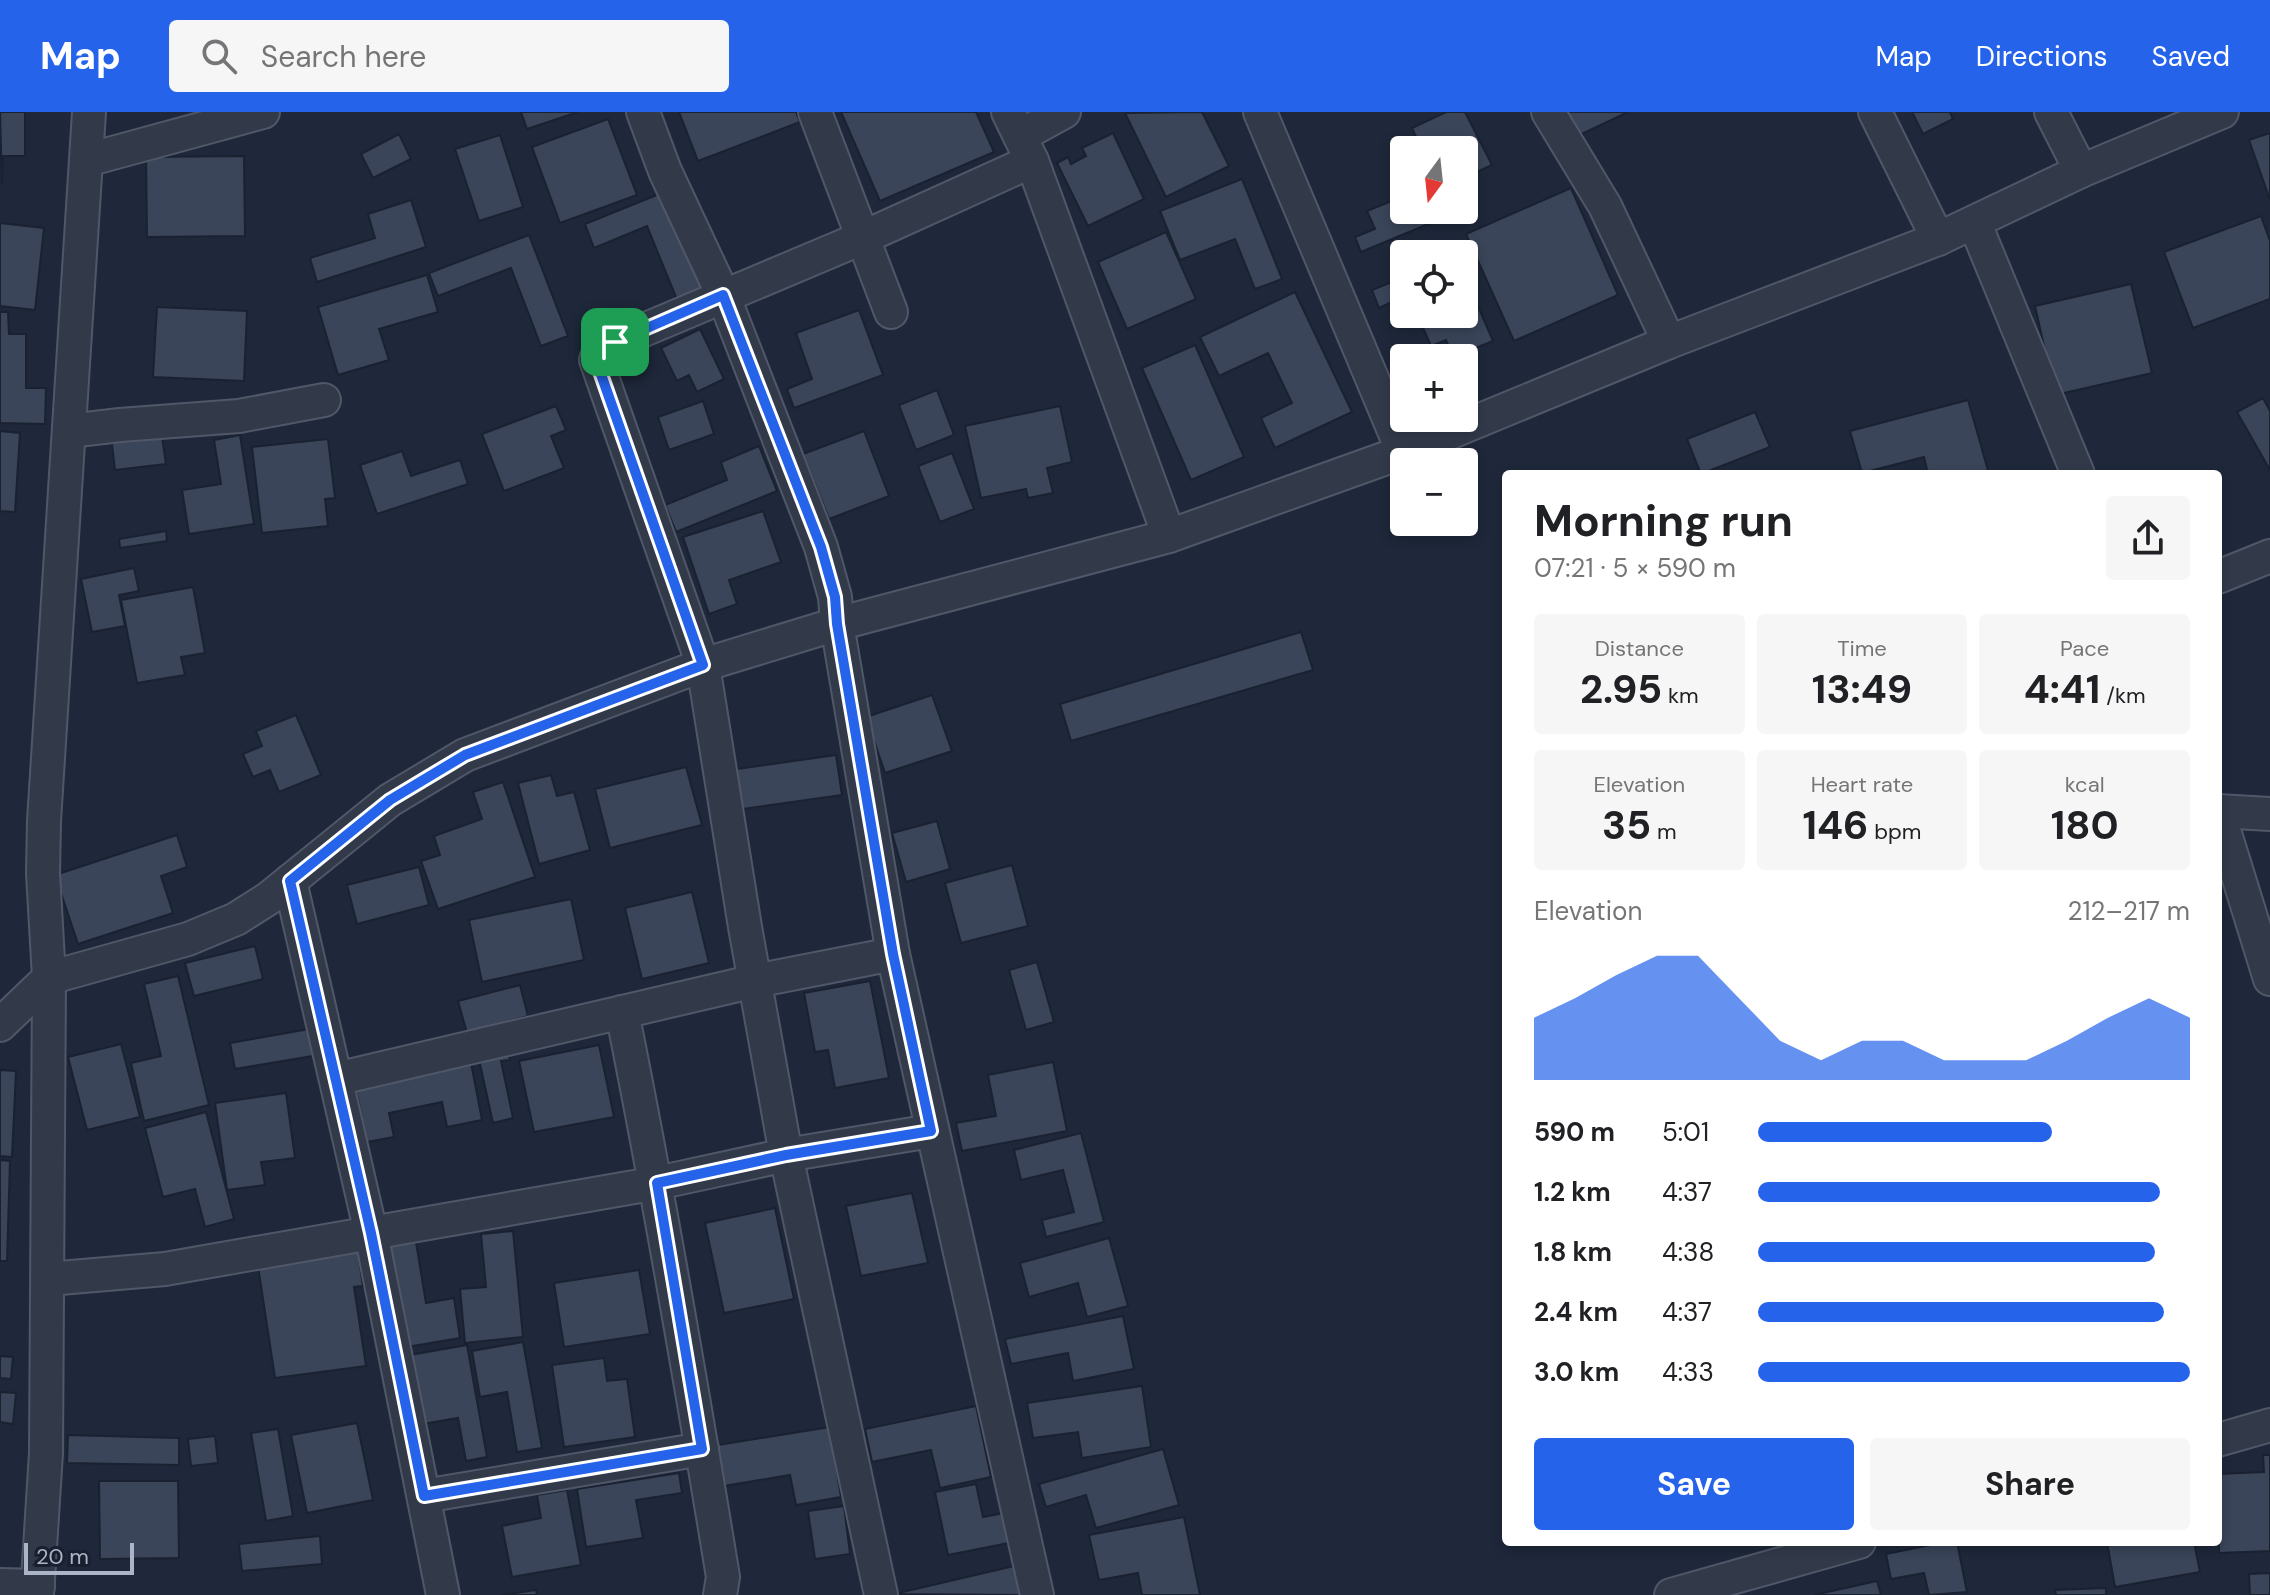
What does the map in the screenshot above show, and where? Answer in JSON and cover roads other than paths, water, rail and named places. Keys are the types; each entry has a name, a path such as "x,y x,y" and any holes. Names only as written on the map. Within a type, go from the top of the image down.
{"street":[{"path":"0,1585 38,1590 46,1453 48,1279 49,978 43,873 44,821 89,112"},
{"path":"87,160 263,112"},
{"path":"643,112 665,171 723,295 821,547 835,597 893,954 1037,1595"},
{"path":"815,112 891,312"},
{"path":"881,1595 786,1155 703,665 596,360 601,348 862,238 1020,136 1064,112"},
{"path":"1260,112 1401,448"},
{"path":"1548,112 1605,206 1669,342"},
{"path":"1875,112 1938,239"},
{"path":"2051,112 2081,171"},
{"path":"1413,448 1669,342 1975,224 2081,171 2217,113"},
{"path":"1020,136 1169,536"},
{"path":"1975,224 2076,470"},
{"path":"69,431 239,416 324,400"},
{"path":"0,1025 49,978 188,939 236,919 269,898 390,800 465,755 703,665 837,624 1169,536 1390,457"},
{"path":"2222,575 2270,556"},
{"path":"2222,811 2270,814"},
{"path":"2222,824 2270,979"},
{"path":"290,881 371,1233 443,1595"},
{"path":"336,1079 755,981 893,954"},
{"path":"622,1012 657,1183 702,1449 723,1577 720,1595"},
{"path":"48,1279 165,1269 657,1183 786,1155 931,1131"},
{"path":"2222,1439 2270,1425"},
{"path":"424,1496 702,1449"},
{"path":"1671,1595 1743,1585 1848,1546"}]}
